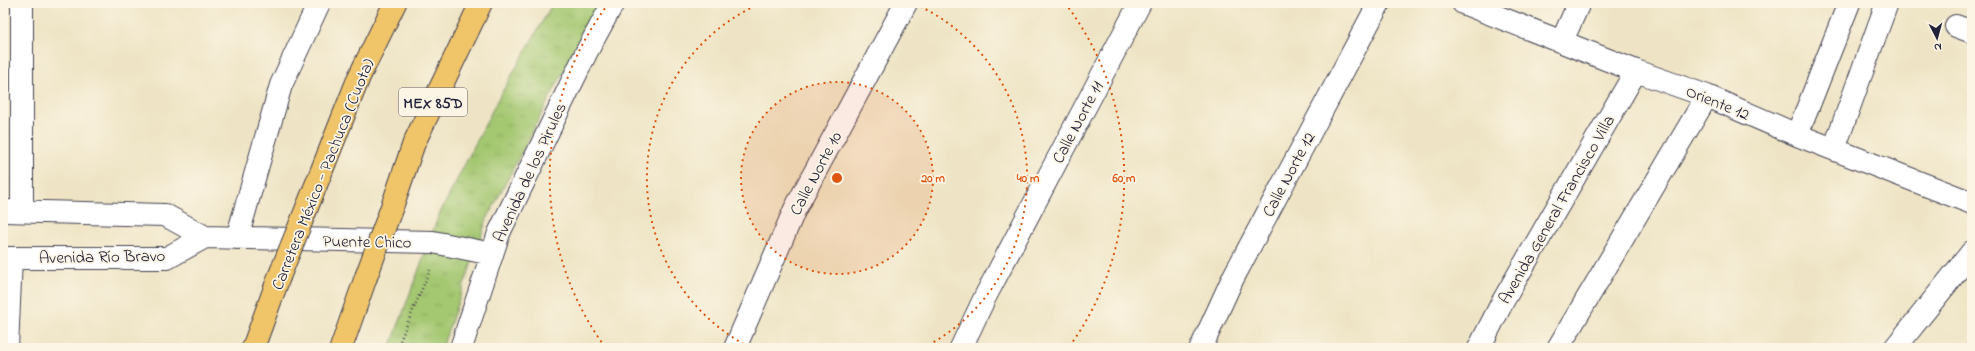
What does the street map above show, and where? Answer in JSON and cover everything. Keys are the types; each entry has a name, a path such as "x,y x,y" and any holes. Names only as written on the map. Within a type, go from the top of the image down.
{"highway":[{"name":"Carretera México - Pachuca (Cuota)","path":"253,348 279,277 359,77 396,3"},
{"name":"MEX 85D","path":"340,348 414,143 481,3"}],"street":[{"path":"22,3 12,211 165,215 205,237"},
{"path":"237,238 281,85 319,3"},
{"name":"Avenida de los Pirules","path":"461,348 499,233 586,51 613,3"},
{"name":"Calle Norte 10","path":"735,348 795,209 906,3"},
{"name":"Calle Norte 11","path":"961,348 989,290 1140,3"},
{"name":"Calle Norte 12","path":"1201,348 1233,278 1379,3"},
{"name":"Oriente 12","path":"1463,3 1636,71 1707,96 1797,135 1972,203"},
{"path":"1562,41 1579,3"},
{"path":"1797,135 1849,3"},
{"path":"1834,149 1887,3"},
{"name":"Avenida General Francisco Villa","path":"1479,348 1503,301 1636,71"},
{"path":"1558,348 1707,96"},
{"name":"Puente Chico","path":"205,237 437,243"},
{"name":"Avenida Río Bravo","path":"7,258 167,258 205,237"},
{"path":"437,243 492,254"},
{"path":"1895,348 1972,252"},
{"path":"7,258 7,348"}],"path":[{"path":"397,348 437,243"}],"green space":[{"path":"553,3 599,3 487,219 442,348 390,348 438,217 497,101"}]}
